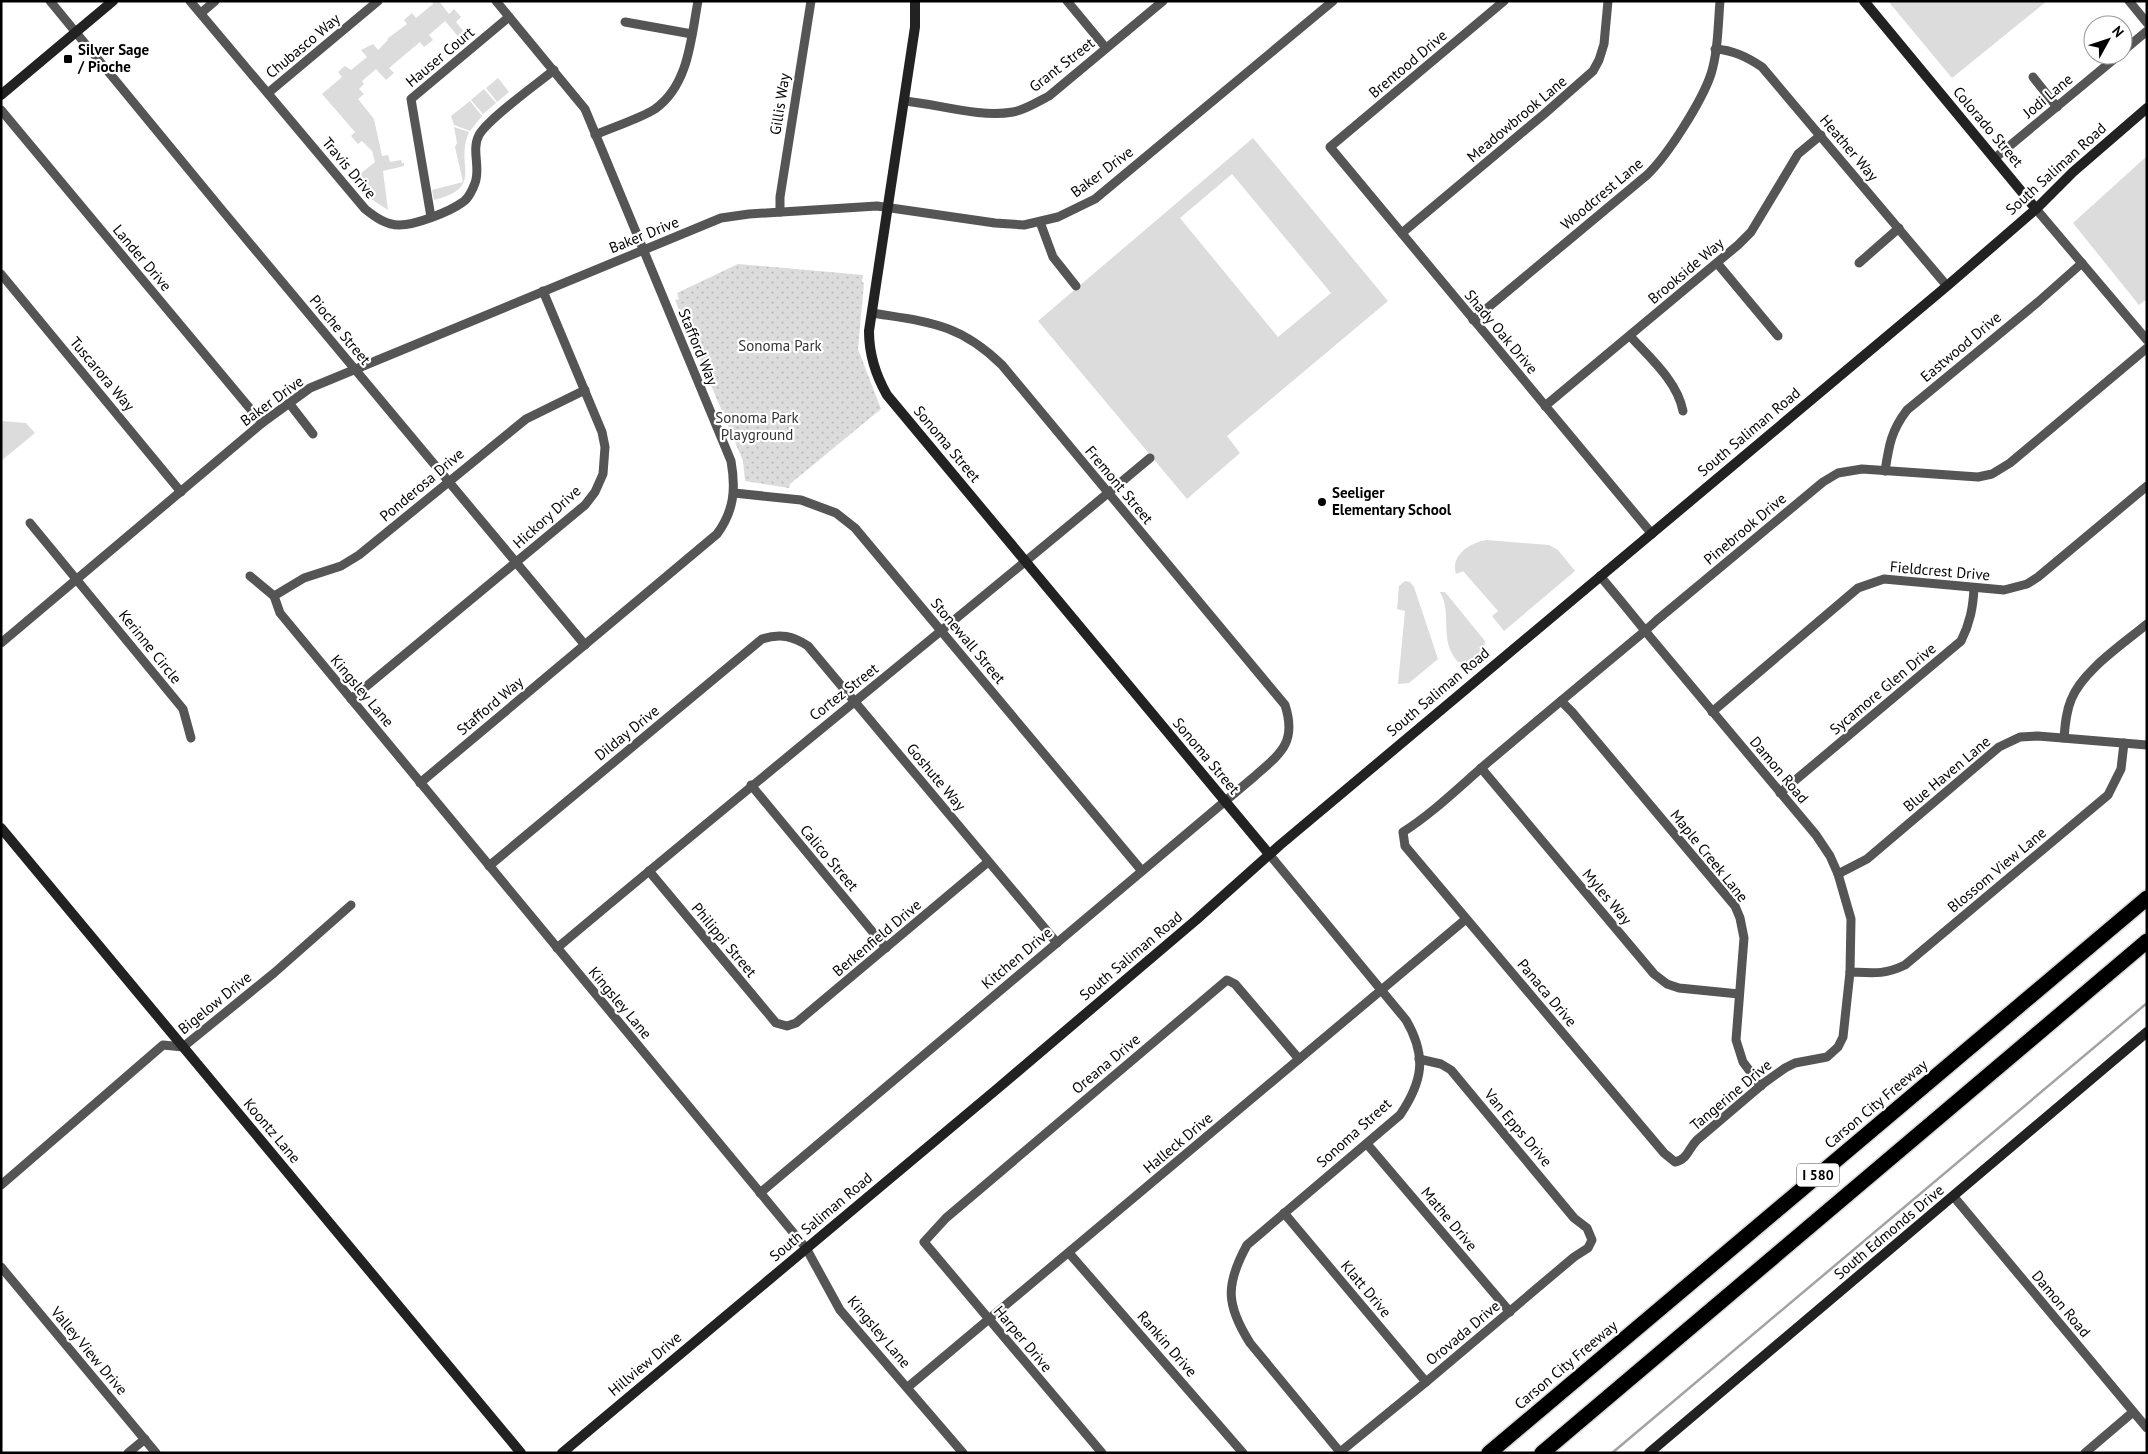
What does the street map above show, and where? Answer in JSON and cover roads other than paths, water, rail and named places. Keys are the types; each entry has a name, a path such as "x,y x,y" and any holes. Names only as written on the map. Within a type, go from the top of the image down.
{"highway":[{"name":"Carson City Freeway","path":"1489,1453 2147,898"},
{"name":"I 580","path":"1542,1453 2146,941"}],"street":[{"name":"Pioche Street","path":"50,1 117,84 585,645"},
{"path":"1,95 113,1"},
{"name":"Travis Drive","path":"190,1 365,209 377,219 398,225 412,224 464,202 471,192 477,176 476,146 484,129 554,70"},
{"path":"200,13 215,1"},
{"name":"Chubasco Way","path":"268,93 378,1"},
{"name":"Stafford Way","path":"420,783 717,534 724,524 732,505 734,493 735,482 730,461 585,109 496,1"},
{"path":"595,135 654,109 668,98 681,76 689,53 698,1"},
{"name":"Gillis Way","path":"780,212 780,197 811,1"},
{"name":"Sonoma Street","path":"915,1 915,27 887,206 869,344 872,362 887,395 1382,990 1406,1020 1419,1045 1419,1078 1412,1098 1400,1115 1247,1246 1235,1267 1230,1293 1234,1313 1250,1343 1340,1452"},
{"path":"1067,1 1106,48"},
{"name":"Grant Street","path":"904,100 989,113 1013,112 1029,106 1048,96 1163,1"},
{"name":"Baker Drive","path":"1,643 262,424 310,388 721,218 780,212 887,206 996,223 1024,225 1058,217 1095,198 1333,1"},
{"name":"Brentood Drive","path":"1330,147 1504,1"},
{"name":"Meadowbrook Lane","path":"1402,233 1593,71 1604,44 1608,1"},
{"name":"Woodcrest Lane","path":"1473,320 1656,167 1673,142 1708,81 1715,49 1720,1"},
{"name":"Colorado Street","path":"1864,1 2147,340"},
{"path":"2129,1 2147,23"},
{"name":"Hauser Court","path":"431,217 411,99 509,17"},
{"path":"625,22 692,34"},
{"path":"2133,43 2147,31"},
{"name":"Heather Way","path":"1715,49 1728,50 1762,67 1947,286"},
{"name":"Jodi Lane","path":"1995,158 2106,65"},
{"path":"2034,77 2057,107"},
{"name":"South Saliman Road","path":"748,1298 1196,920 1269,854 1947,286 2036,209 2073,172 2147,108"},
{"name":"Lander Drive","path":"1,110 262,424"},
{"name":"Brookside Way","path":"1545,406 1717,263 1751,232 1798,154 1821,135"},
{"name":"Shady Oak Drive","path":"1330,147 1652,534"},
{"path":"1040,222 1053,258 1076,286"},
{"path":"1859,263 1899,228"},
{"path":"1717,263 1778,336"},
{"name":"Eastwood Drive","path":"1886,470 1890,440 1898,422 1907,410 2038,302 2082,263"},
{"name":"Tuscarora Way","path":"1,274 181,492"},
{"name":"Hickory Drive","path":"351,700 585,505 600,482 606,460 602,432 543,291"},
{"name":"Fremont Street","path":"872,313 926,322 952,329 984,348 1002,365 1285,705 1290,724 1288,740"},
{"path":"1630,336 1672,384 1680,396 1683,411"},
{"name":"Pinebrook Drive","path":"1402,838 1403,832 1417,823 1823,482 1848,470 1862,468 1966,477 1992,474 2010,463 2147,348"},
{"name":"Ponderosa Drive","path":"274,596 304,578 341,566 359,555 526,419 584,390"},
{"path":"289,403 313,434"},
{"name":"Cortez Street","path":"557,948 751,785 942,631 1150,458"},
{"name":"Fieldcrest Drive","path":"1712,712 1858,588 1884,579 2004,590 2027,584 2038,577 2147,486"},
{"name":"Stonewall Street","path":"734,493 801,500 836,513 855,528 1142,871"},
{"name":"Kerinne Circle","path":"30,523 183,709 191,738"},
{"name":"Kingsley Lane","path":"250,576 274,596 280,614 806,1248 840,1310 908,1387 962,1453"},
{"name":"Damon Road","path":"1600,576 1816,835 1830,856 1838,874 1851,919 1850,972 1845,1017"},
{"name":"Sycamore Glen Drive","path":"1780,793 1961,641 1970,623 1974,588"},
{"path":"2064,738 2067,710 2078,686 2094,668 2147,624"},
{"name":"Dilday Drive","path":"489,866 762,639 772,636 789,637"},
{"name":"Goshute Way","path":"789,637 808,646 1056,942"},
{"name":"Maple Creek Lane","path":"1561,701 1734,906 1740,918 1744,938 1736,1040 1742,1062 1761,1086"},
{"name":"Blue Haven Lane","path":"1838,874 1867,859 1999,747 2020,737 2064,738 2147,745"},
{"name":"Kitchen Drive","path":"760,1193 1056,942 1225,802 1281,753 1288,740"},
{"name":"Blossom View Lane","path":"1850,972 1878,974 1889,972 1905,965 2108,795 2121,769 2124,743"},
{"name":"Myles Way","path":"1481,768 1654,974 1667,984 1679,988 1739,994"},
{"name":"Calico Street","path":"751,785 886,948"},
{"name":"Koontz Lane","path":"1,828 521,1453"},
{"name":"Panaca Drive","path":"1402,838 1405,846 1466,919 1664,1153 1675,1162"},
{"name":"Berkenfield Drive","path":"780,1025 787,1026 796,1023 988,862"},
{"name":"Philippi Street","path":"649,871 780,1025"},
{"name":"Bigelow Drive","path":"1,1184 163,1044 183,1047 274,973 351,905"},
{"name":"Halleck Drive","path":"908,1387 1466,919"},
{"name":"Oreana Drive","path":"924,1242 954,1212 1228,980 1235,984 1299,1059"},
{"name":"Tangerine Drive","path":"1675,1162 1683,1160 1688,1154 1689,1148 1697,1140 1761,1086 1795,1063 1827,1057 1835,1052 1843,1038 1845,1017"},
{"name":"South Edmonds Drive","path":"1649,1453 2147,1032"},
{"name":"Van Epps Drive","path":"1419,1059 1441,1064 1451,1070 1574,1218 1587,1228"},
{"name":"Mathe Drive","path":"1367,1144 1510,1312"},
{"name":"Damon Road","path":"1954,1197 2147,1428"},
{"name":"Klatt Drive","path":"1284,1213 1426,1382"},
{"name":"Orovada Drive","path":"1340,1452 1574,1257 1588,1248 1592,1240 1587,1228"},
{"name":"Harper Drive","path":"924,1242 1102,1453"},
{"name":"Rankin Drive","path":"1069,1253 1243,1453"},
{"name":"Valley View Drive","path":"1,1267 156,1453"},
{"name":"Hillview Drive","path":"562,1453 748,1298"},
{"path":"2085,1453 2133,1412"},
{"path":"128,1453 145,1439"}],"waterway":[{"path":"1612,1453 2147,1003"}],"place":[{"name":"Silver Sage / Pioche","path":"68,59"},
{"name":"Seeliger Elementary School","path":"1322,502"}],"park label":[{"name":"Sonoma Park","path":"780,346"},
{"name":"Sonoma Park Playground","path":"757,426"}]}
